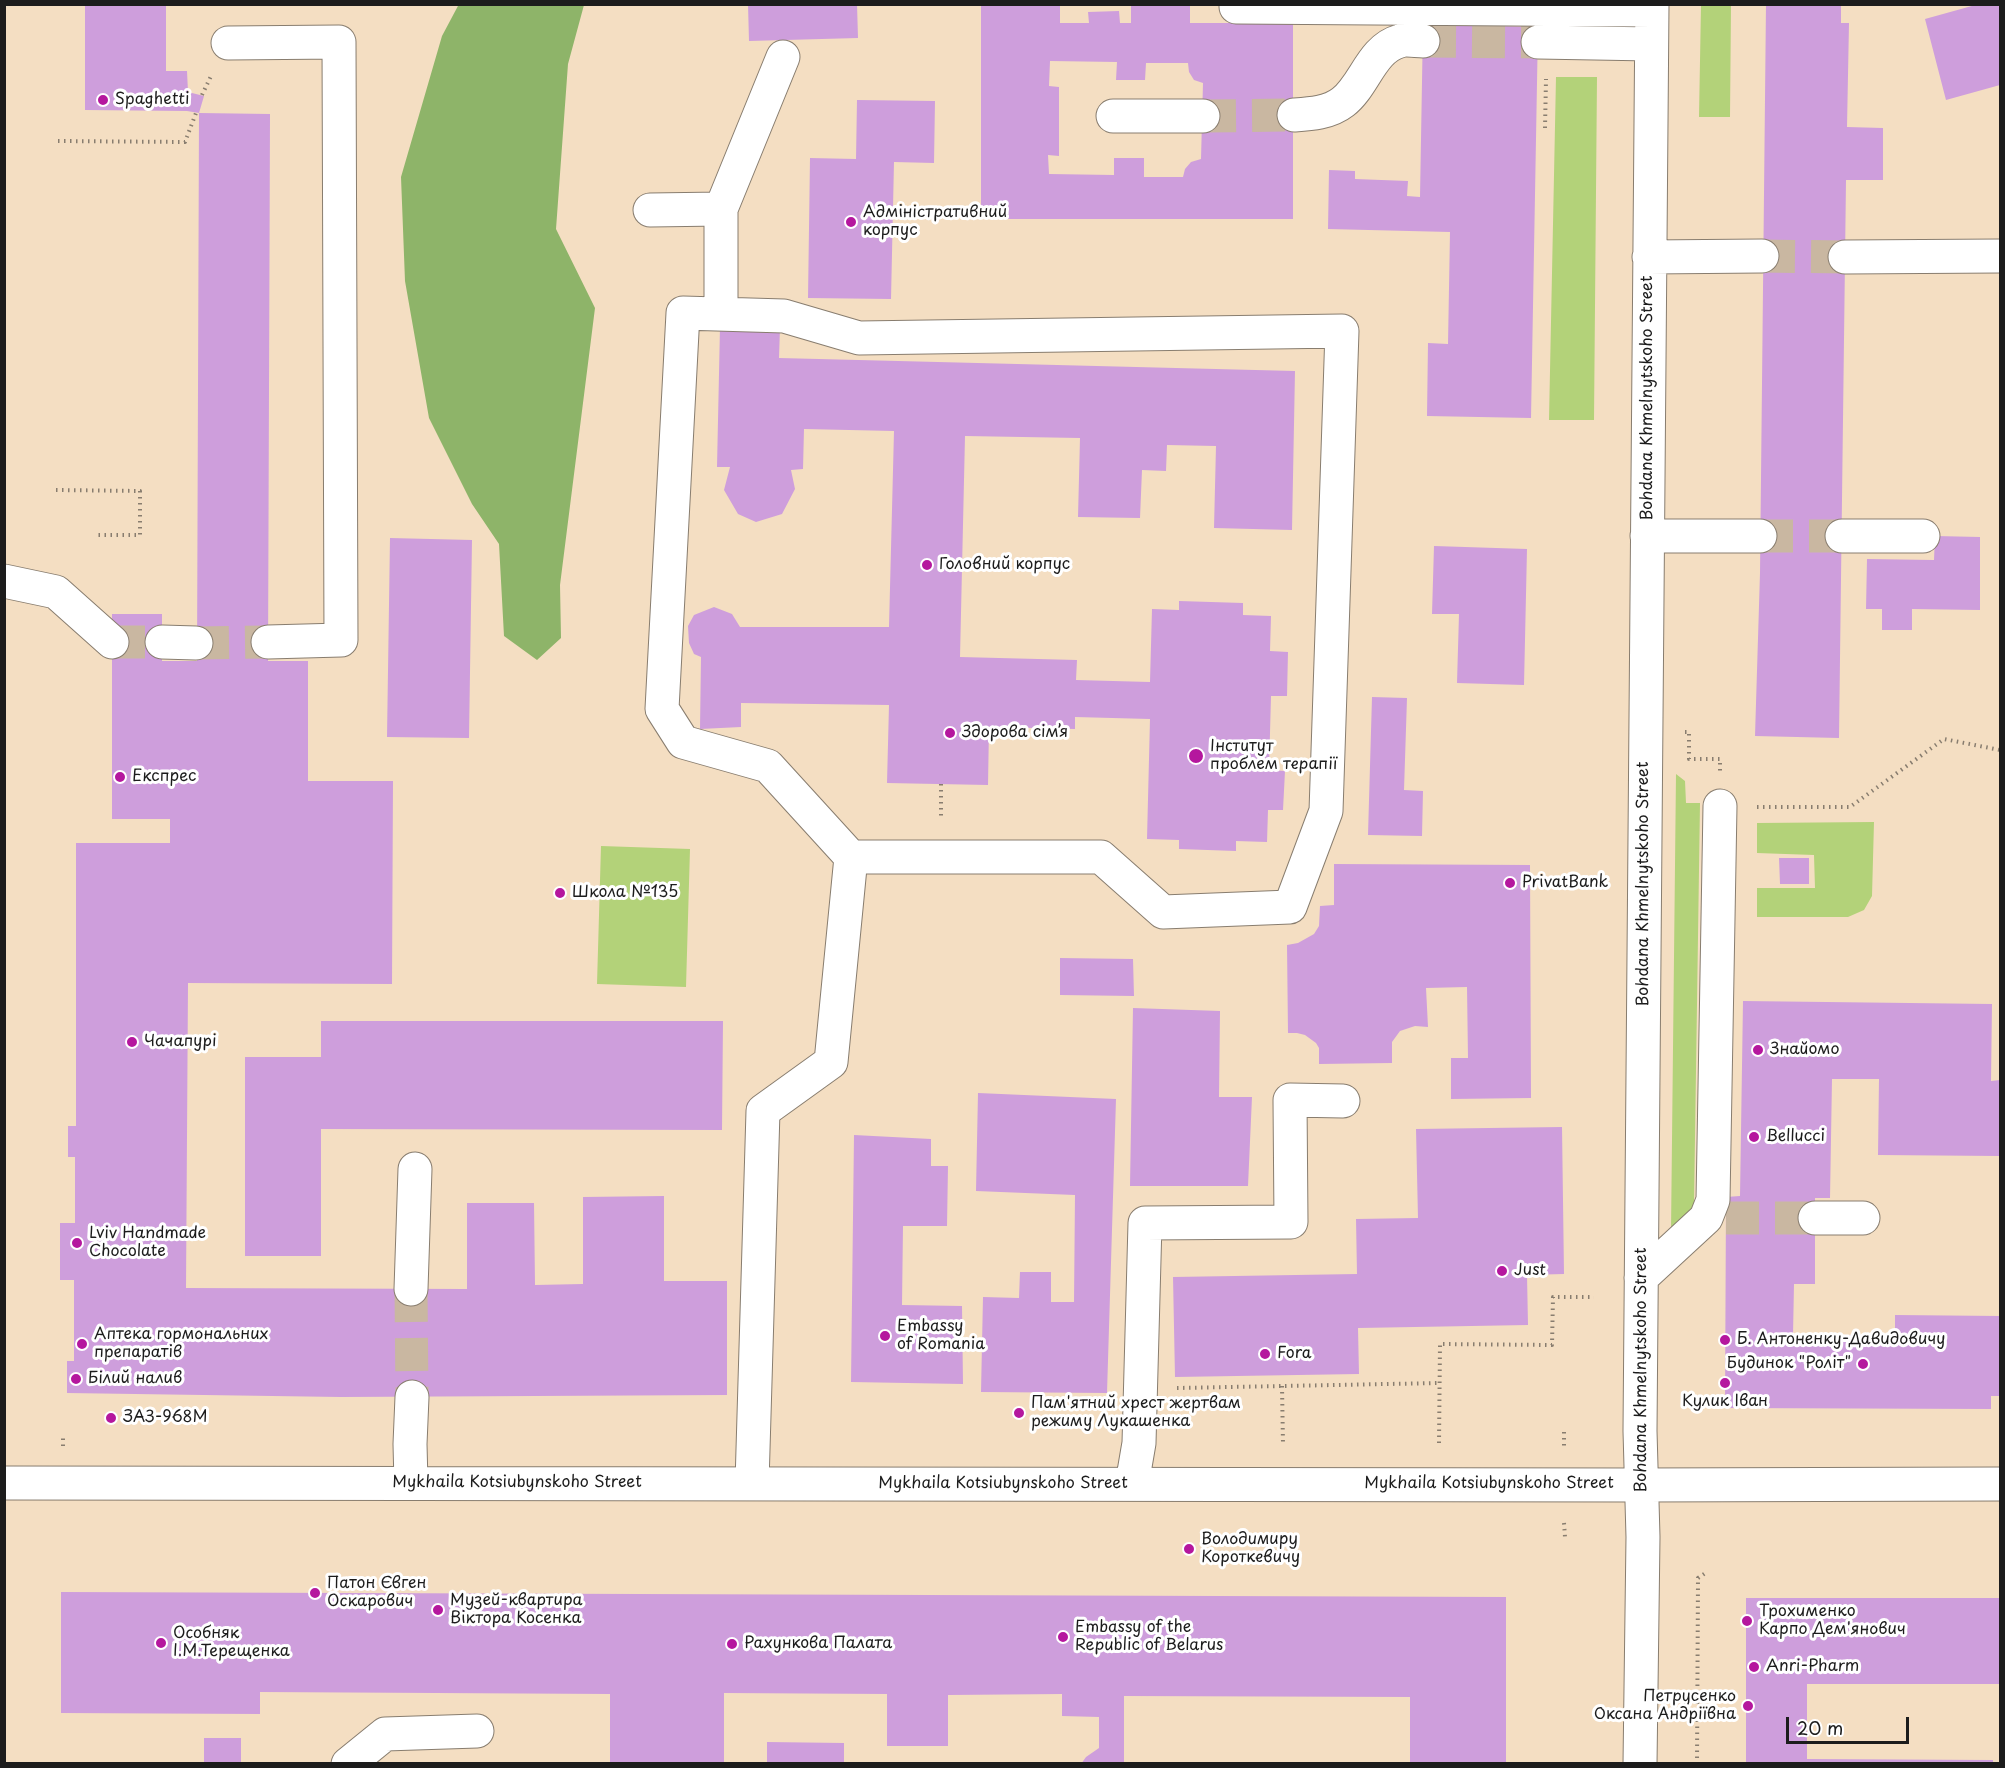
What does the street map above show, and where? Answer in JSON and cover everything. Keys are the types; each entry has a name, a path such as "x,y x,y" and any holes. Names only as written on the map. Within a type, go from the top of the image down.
{"street":[{"path":"1236,7 1652,7"},
{"name":"Bohdana Khmelnytskoho Street","path":"1640,1764 1643,1537 1640,1431 1641,1278 1652,7"},
{"path":"1294,116 1318,114 1343,102 1364,78 1380,51 1400,41 1423,40"},
{"path":"228,43 339,42 341,640 268,642"},
{"path":"1541,42 1651,44"},
{"path":"721,314 721,209 783,57"},
{"path":"1113,116 1203,116"},
{"path":"650,210 721,209"},
{"path":"1649,257 1762,256"},
{"path":"1845,257 2001,256"},
{"path":"682,313 784,316 859,338 1342,331 1326,811 1290,907 1163,912 1101,856 851,857 768,766 682,742 662,709 682,313"},
{"path":"1647,536 1760,536"},
{"path":"1842,536 1923,536"},
{"path":"4,581 56,592 112,642"},
{"path":"162,642 196,643"},
{"path":"1641,1278 1716,1218 1713,1200 1719,806"},
{"path":"752,1483 763,1110 831,1062 851,857"},
{"path":"1132,1484 1138,1443 1145,1222 1291,1222 1290,1100 1343,1101"},
{"path":"411,1289 415,1169"},
{"path":"1815,1218 1863,1218"},
{"path":"411,1483 412,1396"},
{"name":"Mykhaila Kotsiubynskoho Street","path":"4,1483 2001,1484"},
{"path":"348,1764 385,1734 477,1731"}],"path":[{"path":"1541,42 1546,68 1545,128"},
{"path":"58,141 185,142 196,113"},
{"path":"56,490 140,491 140,535 98,535"},
{"path":"1681,732 1689,732 1689,759 1720,759 1719,806 1850,807 1944,739 2001,750"},
{"path":"1439,1443 1440,1344 1552,1345 1553,1297 1594,1297"},
{"path":"1140,1389 1440,1383"},
{"path":"1282,1386 1283,1444"},
{"path":"1697,1764 1698,1578 1707,1572"}],"green space":[{"path":"459,4 584,5 568,64 556,229 595,308 560,585 561,638 537,660 504,636 499,544 472,504 429,418 405,281 401,177 442,36"},
{"path":"1701,5 1731,5 1730,117 1699,117"},
{"path":"1556,77 1597,77 1594,420 1549,420"},
{"path":"1676,774 1685,781 1686,803 1700,803 1694,1205 1686,1217 1671,1231"},
{"path":"1874,822 1872,896 1864,910 1848,917 1757,917 1757,888 1815,888 1814,855 1757,853 1757,823"},
{"path":"601,846 690,849 686,987 597,984"}],"building":[{"path":"85,4 166,4 166,71 187,71 188,92 204,96 199,113 85,110"},
{"path":"748,4 857,4 858,38 749,41"},
{"path":"1131,4 1190,4 1190,23 1293,23 1293,219 981,219 981,5 1060,5 1060,23 1089,23 1088,12 1119,11 1120,23 1131,23","holes":["1050,61 1117,62 1116,80 1145,80 1146,63 1188,63 1189,72 1194,80 1203,83 1201,159 1191,162 1185,169 1183,177 1144,177 1144,158 1114,158 1114,175 1049,174 1048,155 1059,156 1059,87 1049,86"]},
{"path":"1766,4 1841,4 1841,23 1849,23 1847,127 1883,128 1883,180 1846,180 1839,738 1755,736 1760,573"},
{"path":"1979,4 2000,4 2000,85 1946,100 1925,19"},
{"path":"1423,24 1538,27 1531,418 1427,416 1428,343 1448,344 1450,232 1328,229 1329,170 1355,171 1355,179 1408,181 1407,196 1420,197"},
{"name":"Адміністративний корпус","path":"857,100 935,101 934,163 894,162 891,299 808,298 810,158 856,159"},
{"path":"199,113 270,114 268,661 308,661 308,781 393,781 392,984 188,983 186,1288 467,1289 467,1203 534,1203 535,1285 583,1284 583,1197 664,1196 664,1281 727,1281 727,1395 341,1397 67,1393 67,1361 74,1361 74,1280 60,1280 60,1223 75,1223 75,1157 68,1157 68,1126 76,1126 76,843 170,843 170,819 112,819 112,614 162,614 162,661 197,661"},
{"name":"Головний корпус","path":"720,327 780,328 779,358 1295,371 1292,530 1214,528 1216,446 1167,445 1166,471 1142,470 1140,518 1078,517 1080,438 965,436 960,657 1077,660 1076,680 1150,682 1152,609 1179,610 1179,601 1243,603 1243,615 1271,616 1270,651 1288,652 1287,696 1271,696 1269,770 1285,771 1283,810 1268,810 1267,842 1236,841 1236,851 1179,849 1179,840 1147,839 1150,719 1075,717 1075,729 989,727 988,785 887,783 889,705 741,703 741,727 700,729 701,657 694,654 689,643 688,626 694,615 714,607 732,614 740,627 889,627 894,431 804,429 803,469 791,470 795,489 782,514 756,522 738,514 724,490 730,467 717,467"},
{"path":"1935,536 1980,537 1980,610 1912,609 1912,630 1882,630 1882,609 1866,609 1867,559 1934,560"},
{"path":"390,538 472,540 469,738 387,737"},
{"path":"1434,546 1527,549 1524,685 1457,683 1459,614 1432,614"},
{"path":"1372,697 1407,698 1404,790 1423,791 1422,836 1368,835"},
{"path":"1779,858 1809,858 1809,884 1780,884"},
{"path":"1334,864 1530,865 1531,1098 1451,1099 1451,1058 1468,1058 1467,987 1426,988 1428,1027 1415,1026 1400,1031 1392,1042 1392,1063 1319,1064 1319,1048 1316,1043 1305,1035 1288,1033 1287,945 1298,943 1314,934 1319,926 1320,906 1334,905"},
{"path":"1060,958 1133,959 1134,996 1060,995"},
{"path":"1743,1001 1992,1004 1991,1081 2000,1080 1999,1156 1878,1155 1879,1079 1832,1079 1830,1198 1815,1198 1815,1284 1794,1284 1793,1335 1895,1335 1895,1315 2000,1316 2000,1396 1991,1396 1991,1409 1725,1408 1726,1197 1740,1196"},
{"path":"1133,1008 1220,1011 1219,1097 1252,1097 1248,1186 1130,1186"},
{"path":"321,1021 723,1021 722,1130 321,1129 321,1256 245,1256 245,1057 321,1057"},
{"path":"978,1093 1116,1099 1107,1393 981,1392 983,1297 1019,1298 1020,1272 1051,1272 1051,1302 1074,1302 1075,1195 976,1191"},
{"path":"1562,1127 1564,1274 1527,1275 1528,1325 1358,1328 1359,1374 1175,1377 1173,1277 1357,1274 1356,1219 1418,1218 1416,1129"},
{"path":"854,1135 931,1139 931,1166 948,1166 947,1226 903,1226 902,1305 962,1306 963,1384 851,1382"},
{"path":"61,1592 1506,1597 1506,1764 1410,1764 1410,1697 1124,1696 1124,1764 1081,1764 1086,1757 1099,1748 1099,1717 1062,1716 1062,1694 948,1695 948,1746 887,1746 887,1694 724,1693 724,1764 610,1764 610,1694 260,1692 260,1714 61,1713"},
{"path":"1746,1598 2000,1598 2000,1684 1807,1684 1807,1759 1993,1760 1993,1764 1746,1764"},
{"path":"204,1738 241,1738 241,1764 204,1764"},
{"path":"767,1742 844,1743 844,1764 767,1764"}],"tunnel":[{"path":"1423,41 1538,42"},
{"path":"1203,116 1294,115"},
{"path":"1762,256 1845,257"},
{"path":"1760,536 1842,536"},
{"path":"112,642 162,642"},
{"path":"196,643 268,642"},
{"path":"1726,1218 1815,1218"},
{"path":"411,1289 412,1397"}],"place":[{"name":"Spaghetti","path":"103,100"},
{"name":"Адміністративний корпус","path":"851,222"},
{"name":"Головний корпус","path":"927,565"},
{"name":"Здорова сімʼя","path":"950,733"},
{"name":"Інститут проблем терапії","path":"1196,756"},
{"name":"Експрес","path":"120,777"},
{"name":"PrivatBank","path":"1510,883"},
{"name":"Школа №135","path":"560,893"},
{"name":"Чачапурі","path":"132,1042"},
{"name":"Знайомо","path":"1758,1050"},
{"name":"Bellucci","path":"1754,1137"},
{"name":"Lviv Handmade Chocolate","path":"77,1243"},
{"name":"Just","path":"1502,1271"},
{"name":"Embassy of Romania","path":"885,1336"},
{"name":"Б. Антоненку-Давидовичу","path":"1725,1340"},
{"name":"Аптека гормональних препаратів","path":"82,1344"},
{"name":"Fora","path":"1265,1354"},
{"name":"Будинок \"Роліт\"","path":"1863,1364"},
{"name":"Білий налив","path":"76,1379"},
{"name":"Кулик Іван","path":"1725,1383"},
{"name":"Пам'ятний хрест жертвам режиму Лукашенка","path":"1019,1413"},
{"name":"ЗАЗ-968М","path":"111,1418"},
{"name":"Володимиру Короткевичу","path":"1189,1549"},
{"name":"Патон Євген Оскарович","path":"315,1593"},
{"name":"Музей-квартира Віктора Косенка","path":"438,1610"},
{"name":"Трохименко Карпо Дем'янович","path":"1747,1621"},
{"name":"Embassy of the Republic of Belarus","path":"1063,1637"},
{"name":"Особняк І.М.Терещенка","path":"161,1643"},
{"name":"Рахункова Палата","path":"732,1644"},
{"name":"Anri-Pharm","path":"1754,1667"},
{"name":"Петрусенко Оксана Андріївна","path":"1748,1706"}]}
